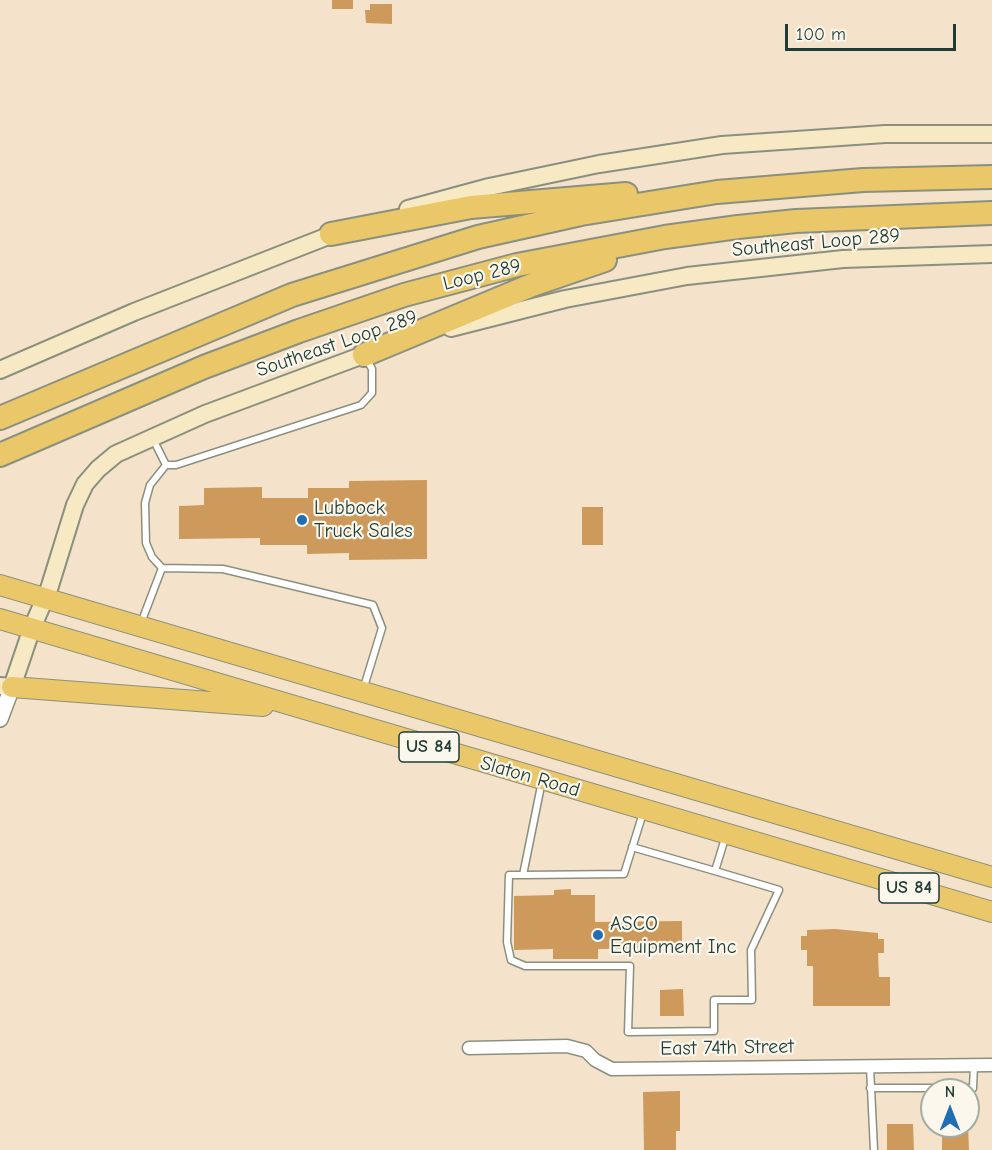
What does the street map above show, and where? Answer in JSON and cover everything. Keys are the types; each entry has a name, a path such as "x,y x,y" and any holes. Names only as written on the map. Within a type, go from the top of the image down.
{"highway":[{"name":"Loop 289","path":"0,417 291,295 417,254 478,237 581,214 756,188 863,180 992,177"},
{"path":"331,234 471,207 584,196 756,188"},
{"name":"Loop 289","path":"0,455 204,367 298,331 404,295 517,265 665,237 738,227 932,214 992,213"},
{"path":"364,355 532,285 623,255 757,234 932,214"},
{"name":"Slaton Road","path":"0,585 992,877"},
{"name":"Slaton Road","path":"0,619 992,912"},
{"path":"6,686 250,705 341,719"},
{"path":"717,832 721,798"}],"main road":[{"path":"0,370 331,234 489,187 658,154 722,145 842,136 992,134"},
{"name":"Southeast Loop 289","path":"6,686 45,598 63,536 85,484 116,454 152,437 271,387 417,337 565,299 687,276 843,259 992,255"}],"street":[{"path":"0,719 6,686"},
{"name":"East 74th Street","path":"469,1048 567,1046 586,1051 595,1060 612,1068 992,1065"}],"lane":[{"path":"166,465 176,465 361,405 372,393 372,369 364,355"},
{"path":"152,437 166,465"},
{"path":"162,568 146,543 144,527 145,503 150,485 166,465"},
{"path":"140,626 162,568"},
{"path":"162,568 223,569 373,605 382,628 363,692"},
{"path":"523,875 542,780"},
{"path":"632,847 779,890 751,950 752,1000 714,1000 714,1031 628,1032 630,966 525,966 511,960 507,942 509,875 624,874 632,847 644,810"},
{"path":"715,872 717,832"},
{"path":"870,1088 973,1088 974,1065"},
{"path":"870,1066 874,1150"}],"building":[{"path":"332,0 353,0 353,9 332,9"},
{"path":"370,4 392,4 392,24 366,23 365,10 370,10"},
{"name":"Lubbock Truck Sales","path":"427,480 427,559 349,560 349,553 307,554 307,545 260,545 260,538 179,539 179,506 204,505 204,488 262,487 262,498 308,498 308,488 349,488 349,481"},
{"path":"582,507 603,507 603,545 582,545"},
{"name":"ASCO Equipment Inc","path":"571,889 571,895 595,895 595,922 682,921 682,948 598,949 598,959 553,959 553,949 514,950 514,896 554,895 554,890"},
{"path":"835,929 878,933 878,939 884,939 884,953 878,953 879,977 890,977 890,1006 813,1006 813,966 807,966 807,950 801,950 801,936 807,936 807,930"},
{"path":"683,989 684,1016 660,1016 660,990"},
{"path":"680,1091 680,1131 676,1131 676,1150 644,1150 643,1092"},
{"path":"887,1124 913,1124 914,1150 887,1150"},
{"path":"942,1138 968,1138 969,1150 942,1150"}],"place":[{"name":"Lubbock Truck Sales","path":"302,520"},
{"name":"ASCO Equipment Inc","path":"598,935"}]}
